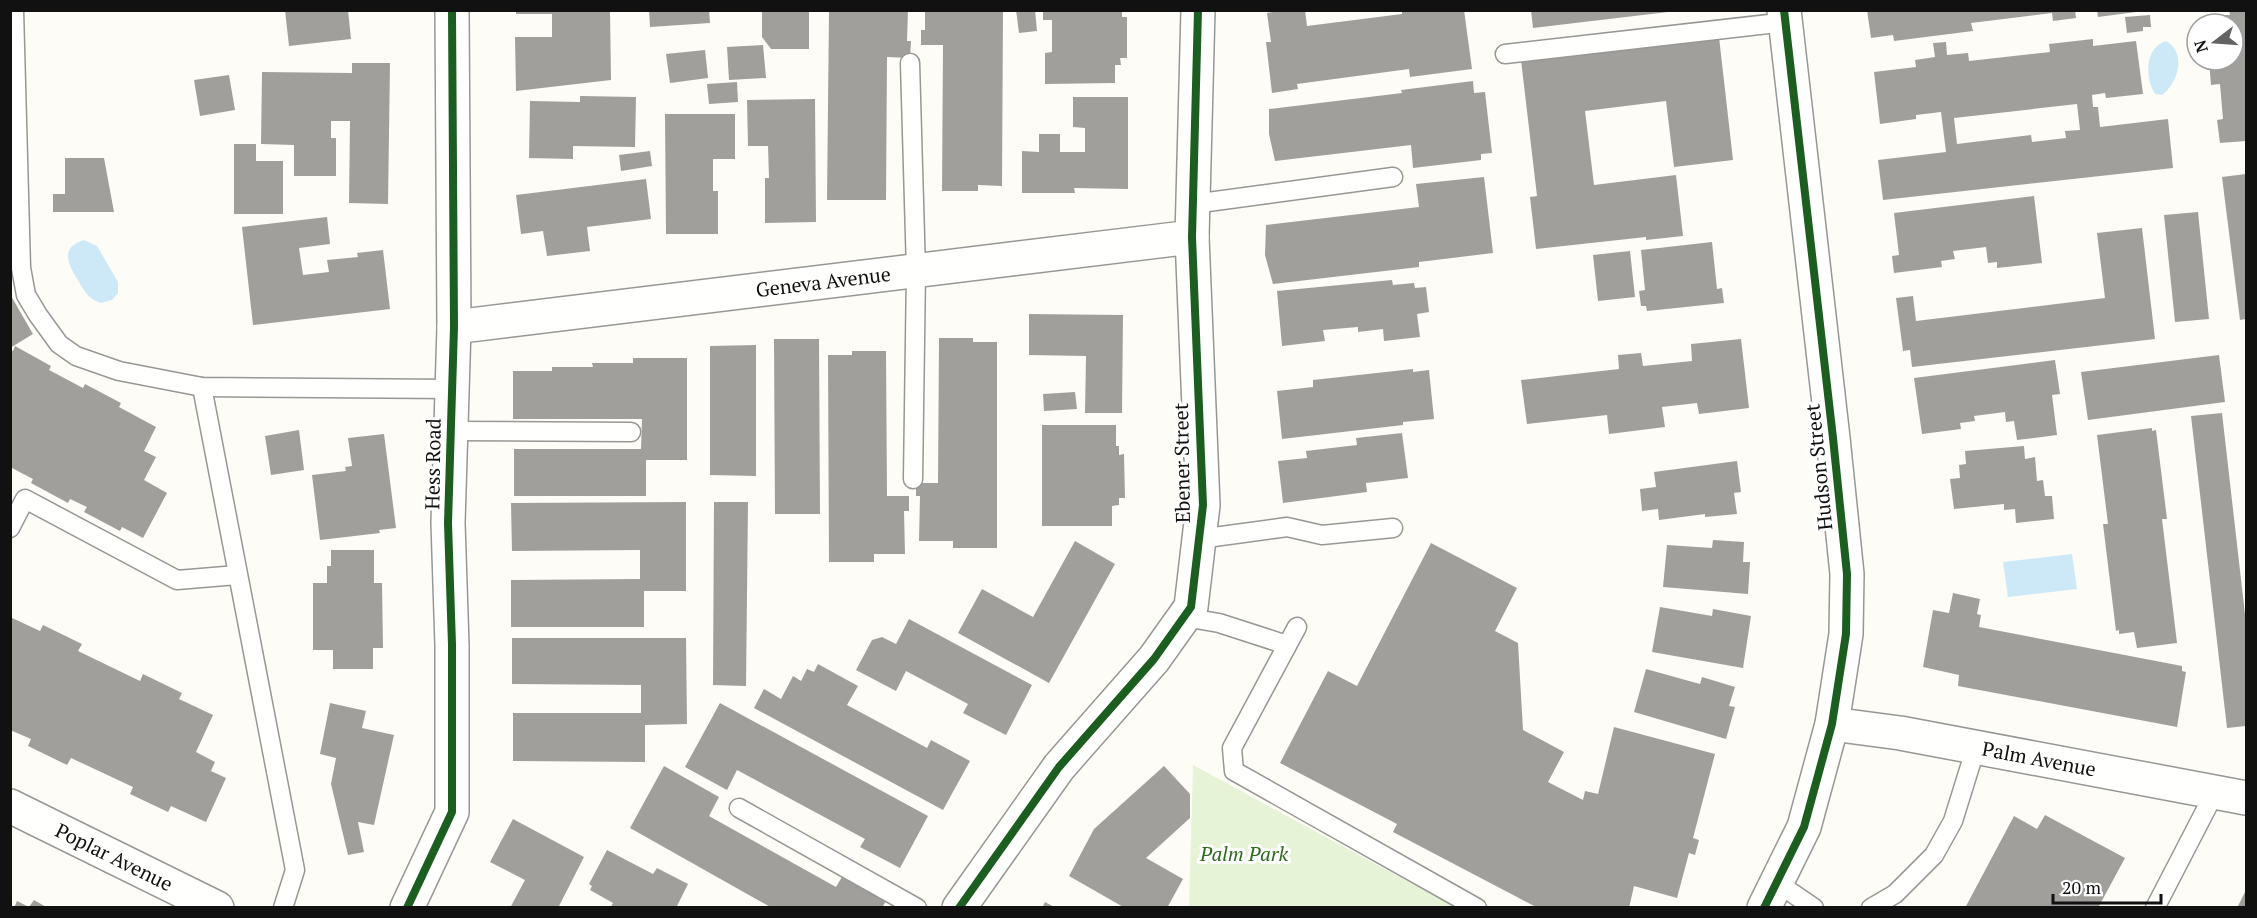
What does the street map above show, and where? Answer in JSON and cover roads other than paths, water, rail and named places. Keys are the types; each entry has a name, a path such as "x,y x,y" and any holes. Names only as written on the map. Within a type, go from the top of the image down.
{"street":[{"name":"Hess Road","path":"407,908 452,812 452,645 448,523 454,327 452,10"},
{"name":"Ebener Street","path":"959,908 1059,767 1154,659 1191,607 1203,505 1192,237 1198,10"},
{"name":"Hudson Street","path":"1770,895 1804,827 1832,724 1846,634 1847,574 1785,16"},
{"name":"Geneva Avenue","path":"454,327 1192,237"},
{"name":"Palm Avenue","path":"1832,724 1900,733 2247,798"},
{"name":"Poplar Avenue","path":"10,806 217,908"}],"lane":[{"path":"14,10 21,268 26,295 59,344 76,356 119,371 202,387 452,388"},
{"path":"1505,54 1785,16"},
{"path":"910,63 916,271 913,479"},
{"path":"1192,204 1394,177"},
{"path":"202,387 295,870 283,908"},
{"path":"451,431 630,432"},
{"path":"10,528 25,499 177,580 237,575"},
{"path":"1199,540 1287,526 1322,535 1393,528"},
{"path":"1184,617 1219,623 1287,645"},
{"path":"1297,627 1232,748 1234,771 1477,908"},
{"path":"1871,908 1895,894 1934,855 1953,821 1976,747"},
{"path":"2155,908 2215,792"},
{"path":"738,808 917,908"},
{"path":"1770,895 1814,908"}],"water":[{"path":"2166,41 2173,46 2178,68 2168,90 2162,95 2155,94 2149,80 2148,64 2154,50"},
{"path":"84,240 97,246 118,282 118,293 112,300 101,303 92,299 83,289 73,271 68,260 69,250"},
{"path":"2072,554 2077,589 2008,597 2003,562"}],"park label":[{"name":"Palm Park","path":"1244,854"}]}
